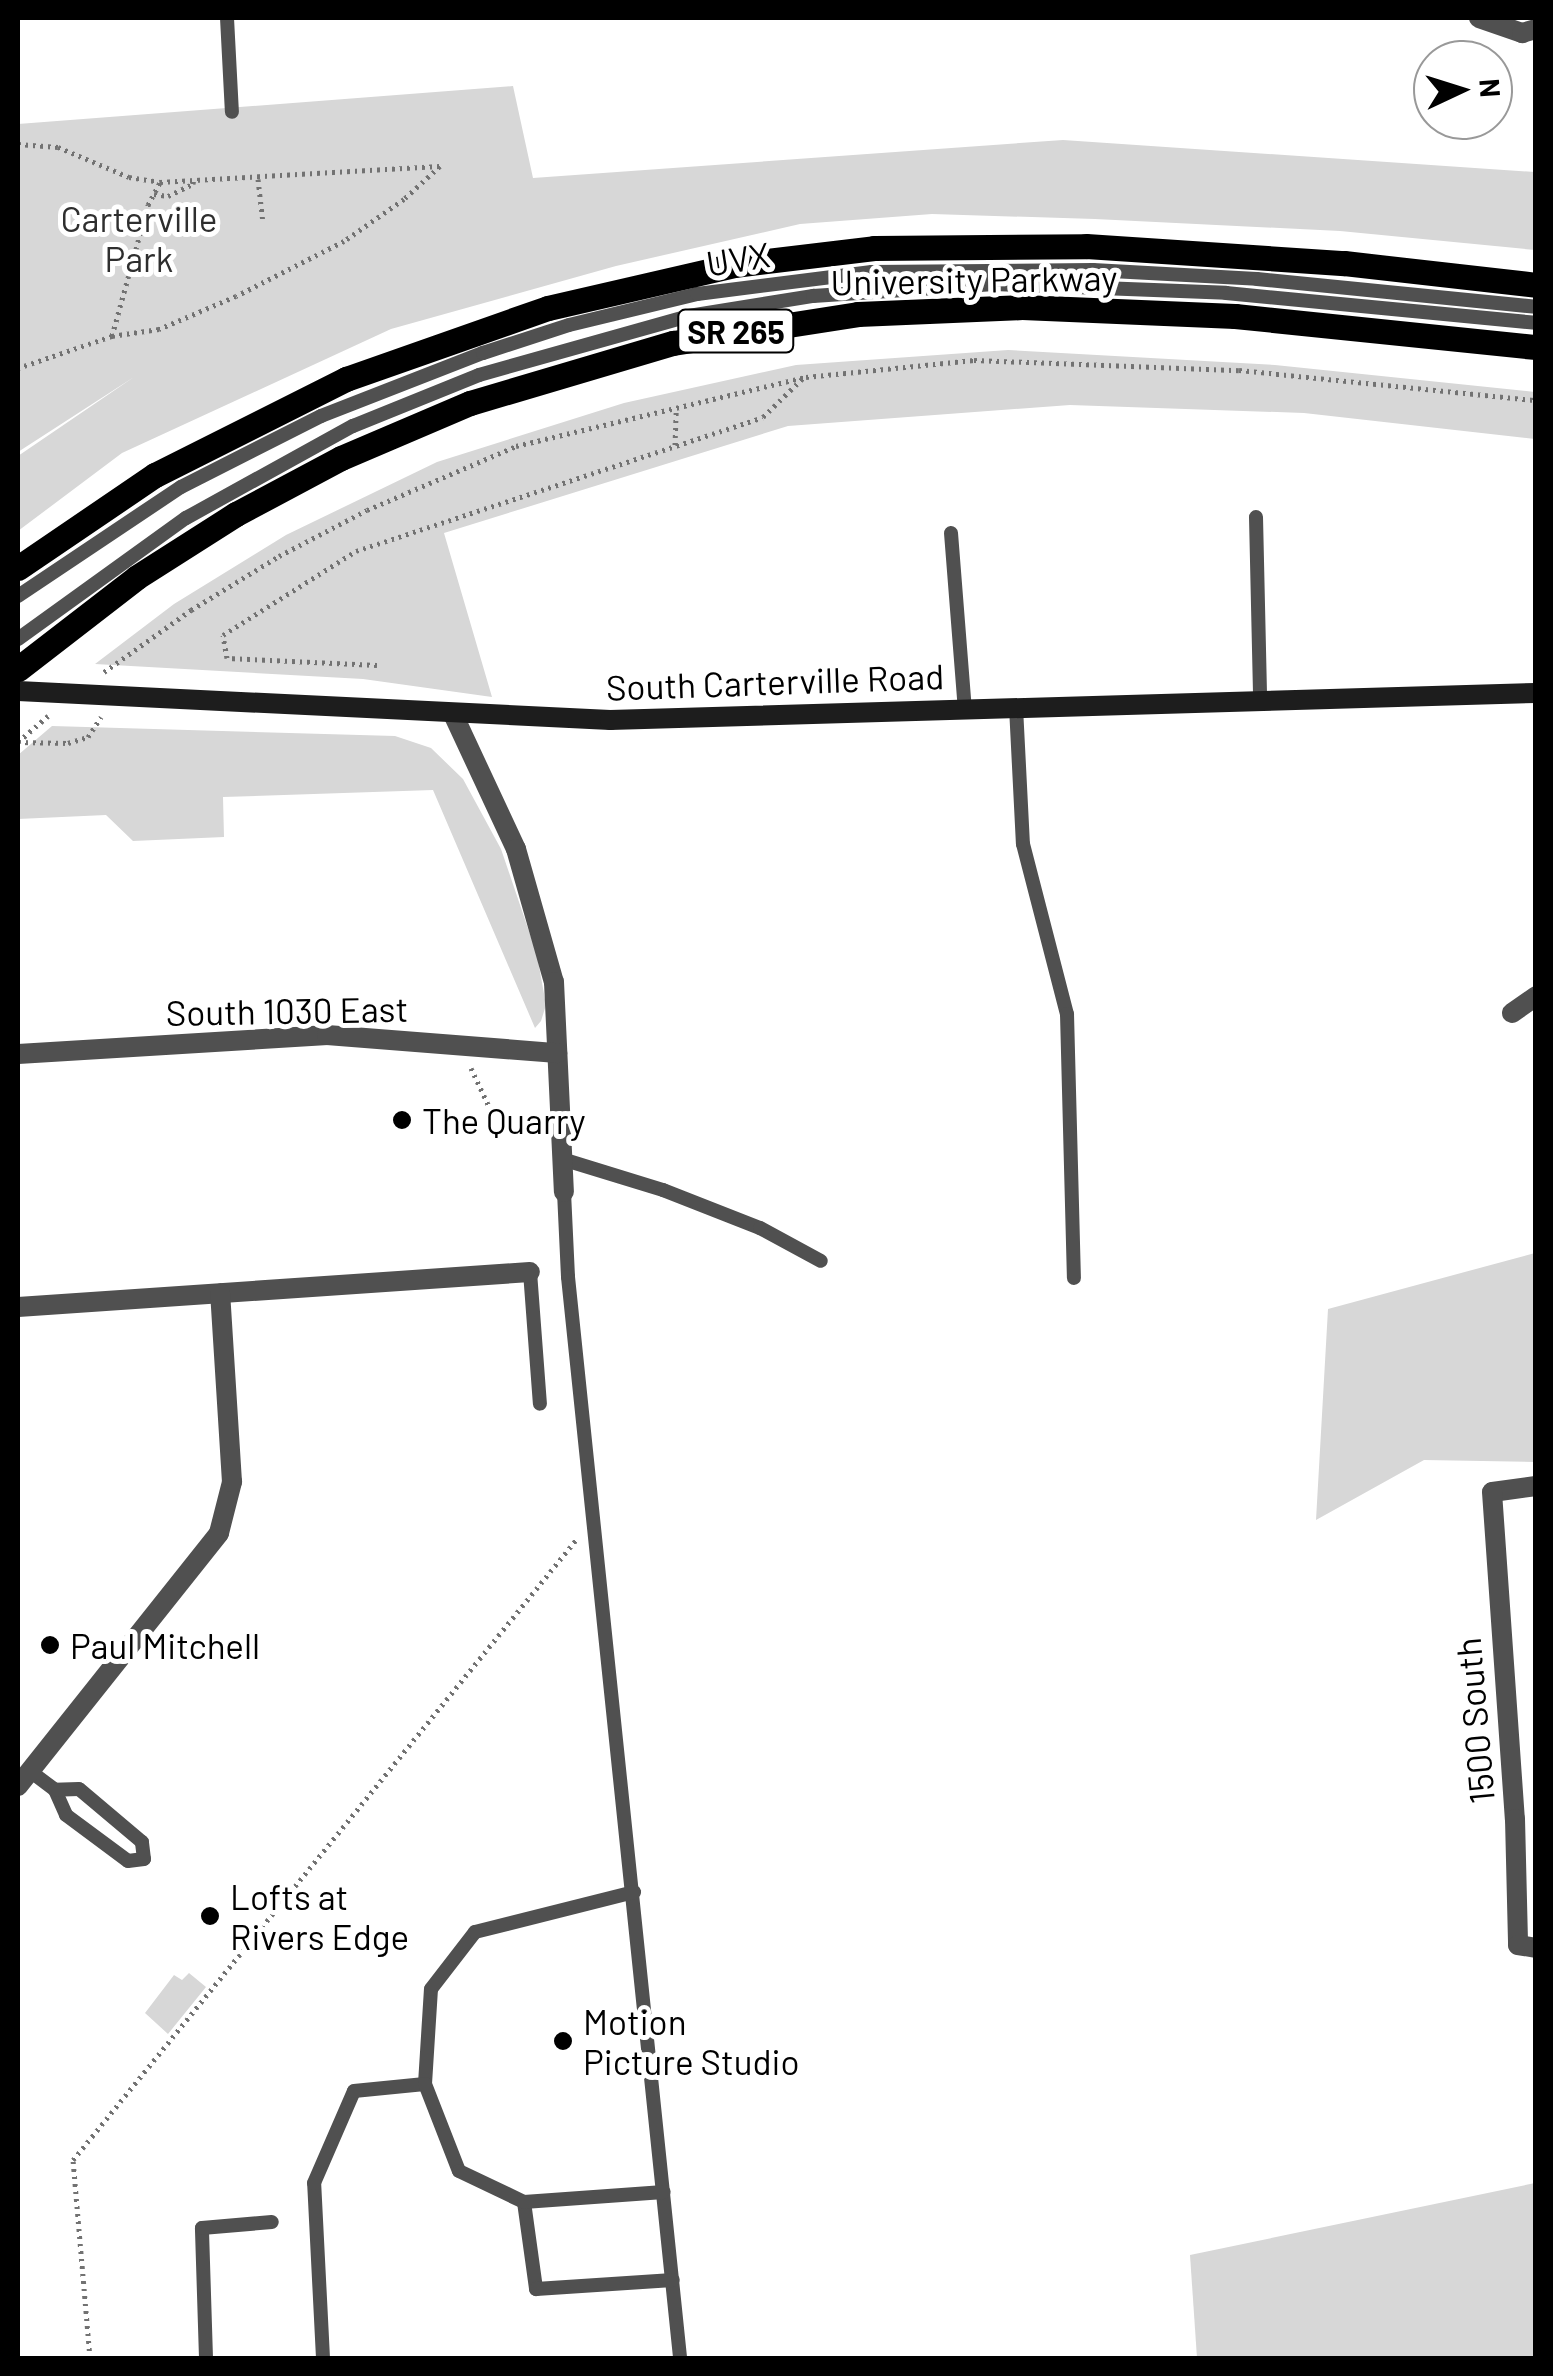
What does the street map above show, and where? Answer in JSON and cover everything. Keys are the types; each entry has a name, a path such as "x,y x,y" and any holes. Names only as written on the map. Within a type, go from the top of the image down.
{"main road":[{"name":"University Parkway","path":"18,568 155,476 330,386 479,329 686,274 856,250 1015,244 1250,256 1536,285"},
{"name":"University Parkway","path":"18,669 137,577 236,514 340,458 405,428 536,380 703,337 858,314 1022,307 1253,317 1536,347"}],"street":[{"path":"1479,18 1522,33 1536,29"},
{"name":"South Carterville Road","path":"18,691 453,714 722,720 1260,699 1536,694"},
{"path":"453,714 516,848 554,982 564,1192"},
{"path":"1512,1013 1536,996"},
{"name":"South 1030 East","path":"18,1054 288,1035 459,1043 557,1053"},
{"path":"18,1306 530,1272"},
{"path":"22,1773 219,1532 232,1482 220,1293"},
{"name":"1500 South","path":"1527,1947 1492,1492 1536,1486"}],"lane":[{"path":"228,18 232,112"},
{"name":"UVX","path":"18,596 181,487 322,416 534,336 698,294 872,272 1010,269 1256,278 1536,307"},
{"path":"18,640 186,518 353,426 480,374 689,316 876,290 1052,284 1264,296 1536,324"},
{"path":"1256,517 1260,699"},
{"path":"951,533 965,709"},
{"path":"1016,707 1024,844 1067,1014 1074,1278"},
{"path":"562,1159 712,1209 821,1261"},
{"path":"564,1192 568,1278 680,2358"},
{"path":"530,1272 540,1404"},
{"path":"22,1773 56,1790 80,1789 142,1842 144,1858 128,1861 66,1814 56,1790"},
{"path":"634,1892 475,1932 432,1988 425,2084 459,2171 524,2202 664,2192"},
{"path":"323,2358 314,2183 354,2090 425,2084"},
{"path":"524,2202 536,2289 673,2280"},
{"path":"206,2358 202,2228 272,2222"}],"path":[{"path":"18,144 58,148 128,178 160,182 194,177 440,166 404,200 344,241 159,329 112,336 18,368"},
{"path":"154,194 168,196 193,184 194,177"},
{"path":"258,179 263,223"},
{"path":"112,336 160,182"},
{"path":"96,678 242,578 367,510 516,446 806,376 974,360 1239,370 1536,400"},
{"path":"377,666 226,658 223,635 356,551 762,417 806,376"},
{"path":"675,446 676,408"},
{"path":"18,742 55,710"},
{"path":"18,742 62,743 88,737 101,717"},
{"path":"459,1043 493,1115"},
{"path":"90,2358 73,2160 576,1542 574,1522"}],"green space":[{"name":"Carterville Park","path":"513,86 533,178 1063,140 1535,172 1535,250 1340,231 1095,219 932,214 800,224 616,266 391,329 122,453 18,531 18,456 134,377 18,452 18,124"},
{"path":"1008,350 1275,365 1535,392 1535,439 1304,413 1070,405 788,426 444,533 492,697 363,679 95,664 174,604 286,535 437,462 624,403 796,365"},
{"path":"52,726 395,736 431,748 463,779 501,849 537,955 546,1005 541,1021 535,1028 433,790 223,797 224,837 133,841 106,815 18,819 18,755"},
{"path":"1535,1253 1535,1462 1424,1460 1316,1520 1328,1309"},
{"path":"189,1973 206,1987 168,2034 145,2013 174,1975 182,1980"},
{"path":"1535,2183 1535,2358 1197,2358 1190,2255"}],"place":[{"name":"The Quarry","path":"402,1120"},
{"name":"Paul Mitchell","path":"50,1645"},
{"name":"Lofts at Rivers Edge","path":"210,1916"},
{"name":"Motion Picture Studio","path":"563,2041"}]}
